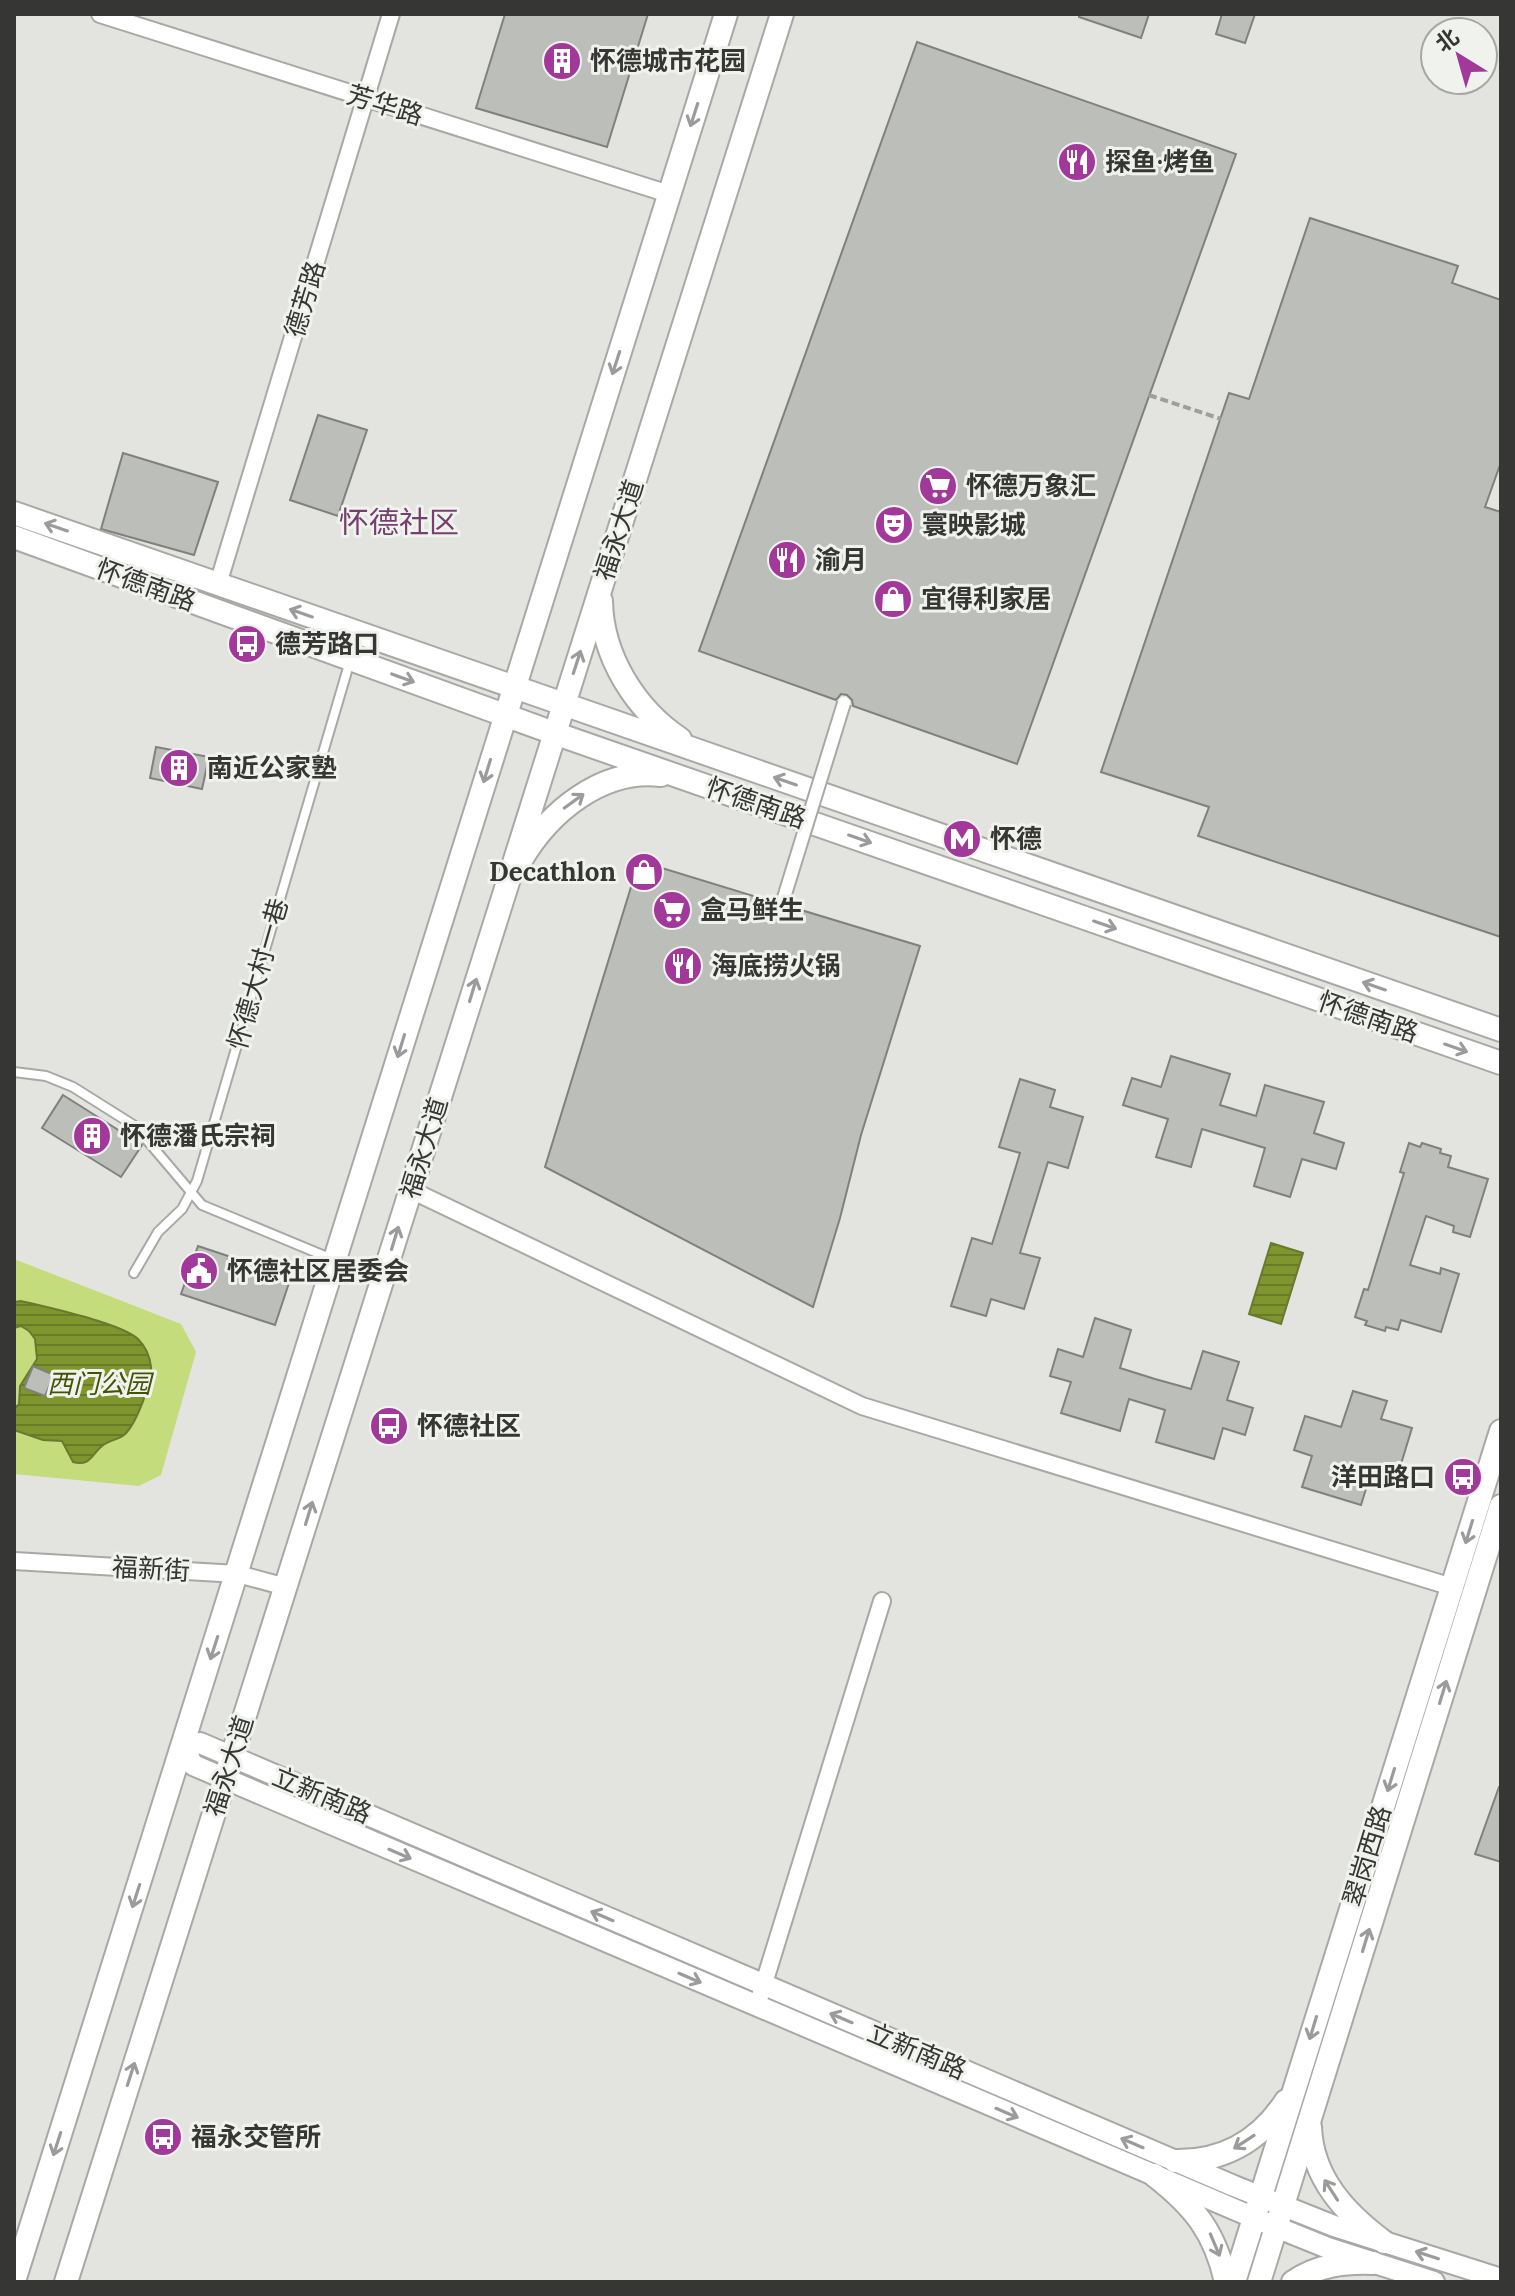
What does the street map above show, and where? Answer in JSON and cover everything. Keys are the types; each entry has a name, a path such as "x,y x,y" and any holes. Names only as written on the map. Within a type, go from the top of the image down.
{"main road":[{"name":"福永大道","path":"14,2281 726,14"},
{"name":"福永大道","path":"66,2282 782,14"},
{"name":"怀德南路","path":"14,513 1501,1030"},
{"name":"怀德南路","path":"14,537 554,733 1501,1063"},
{"path":"604,578 601,604 603,626 620,674 656,720 698,751"},
{"path":"508,882 528,847 562,810 580,796 623,777 648,774 685,778"},
{"name":"翠岗西路","path":"1234,2282 1501,1431"},
{"name":"翠岗西路","path":"1259,2282 1501,1506"},
{"path":"1175,2161 1199,2162 1241,2146 1279,2112 1294,2090"},
{"path":"1310,2118 1311,2144 1326,2183 1341,2205 1384,2242"},
{"path":"1154,2175 1178,2193 1212,2236 1226,2282"},
{"path":"1293,2282 1321,2268 1347,2262 1373,2263"}],"street":[{"name":"芳华路","path":"100,14 669,194"},
{"name":"德芳路","path":"218,584 391,14"},
{"path":"782,904 844,703"},
{"path":"411,1190 862,1406 1452,1587"},
{"name":"福新街","path":"14,1561 238,1574 286,1587"},
{"path":"757,2006 882,1601"},
{"name":"立新南路","path":"1257,2207 1175,2161 200,1743 183,1747 193,1765 225,1779 1154,2175 1279,2216 1328,2248 1434,2282"},
{"name":"立新南路","path":"1279,2216 1334,2226 1501,2279"}],"lane":[{"name":"怀德大村一巷","path":"134,1273 158,1232 182,1209 191,1195 351,659"},
{"path":"14,1072 46,1076 73,1087 135,1126 202,1205 335,1260"}],"path":[{"path":"1149,395 1221,419"}],"green space":[{"name":"西门公园","path":"14,1259 181,1324 196,1352 161,1475 139,1486 14,1474"}],"shaded area":[{"path":"1271,1243 1303,1253 1281,1324 1249,1314"},
{"path":"21,1301 116,1327 138,1339 148,1356 151,1367 149,1383 129,1430 105,1444 83,1463 73,1462 62,1441 43,1440 14,1430 14,1409 19,1404 20,1386 37,1359 35,1339 21,1326 14,1328 14,1302"}],"building":[{"name":"怀德城市花园","path":"505,14 648,14 607,147 476,108"},
{"path":"1079,14 1149,14 1141,38 1079,17"},
{"path":"1222,14 1255,14 1245,43 1216,34"},
{"name":"怀德万象汇","path":"917,42 1236,154 1017,764 853,706 847,695 841,694 836,700 699,651"},
{"path":"1310,218 1458,266 1452,283 1501,300 1501,462 1485,507 1501,512 1501,937 1198,836 1209,807 1101,772 1229,393 1249,399"},
{"path":"318,415 367,430 338,516 290,500"},
{"path":"123,453 218,482 194,555 101,529"},
{"name":"南近公家塾","path":"156,747 209,757 202,789 150,778"},
{"path":"639,861 773,902 780,913 791,907 920,946 861,1135 813,1307 545,1167"},
{"path":"1171,1056 1230,1074 1220,1105 1256,1116 1265,1085 1324,1102 1314,1133 1344,1143 1336,1169 1302,1159 1290,1197 1254,1186 1265,1148 1202,1129 1191,1167 1156,1157 1168,1119 1123,1105 1132,1078 1161,1087"},
{"path":"1020,1079 1055,1090 1050,1107 1083,1117 1068,1168 1048,1162 1020,1253 1040,1258 1024,1309 991,1299 986,1316 951,1306 972,1238 992,1244 1020,1153 999,1147"},
{"name":"怀德潘氏宗祠","path":"63,1095 142,1145 121,1177 42,1128"},
{"path":"1409,1143 1441,1149 1440,1153 1451,1156 1448,1167 1488,1179 1470,1237 1453,1232 1454,1226 1426,1216 1410,1265 1440,1274 1441,1268 1459,1274 1441,1332 1401,1320 1398,1330 1386,1327 1385,1331 1365,1325 1367,1321 1355,1317 1364,1289 1368,1290 1404,1173 1400,1172"},
{"path":"198,1246 291,1277 275,1325 181,1294"},
{"path":"1095,1318 1131,1330 1120,1368 1155,1379 1191,1389 1203,1351 1239,1362 1227,1400 1253,1408 1245,1435 1223,1428 1214,1459 1156,1442 1165,1410 1129,1399 1120,1431 1061,1413 1071,1382 1050,1376 1058,1349 1083,1357"},
{"path":"33,1366 54,1375 45,1396 24,1388"},
{"path":"1353,1391 1387,1401 1381,1419 1412,1428 1394,1487 1369,1479 1361,1505 1302,1487 1312,1456 1294,1450 1305,1416 1341,1427"},
{"path":"1501,1787 1501,1862 1475,1854"}],"place":[{"name":"怀德城市花园","path":"562,61"},
{"name":"探鱼·烤鱼","path":"1077,162"},
{"name":"怀德万象汇","path":"938,486"},
{"name":"寰映影城","path":"894,525"},
{"name":"渝月","path":"787,560"},
{"name":"宜得利家居","path":"893,599"},
{"name":"德芳路口","path":"247,644"},
{"name":"南近公家塾","path":"179,768"},
{"name":"怀德","path":"962,839"},
{"name":"Decathlon","path":"644,872"},
{"name":"盒马鲜生","path":"672,910"},
{"name":"海底捞火锅","path":"683,966"},
{"name":"怀德潘氏宗祠","path":"92,1136"},
{"name":"怀德社区居委会","path":"199,1271"},
{"name":"怀德社区","path":"389,1426"},
{"name":"洋田路口","path":"1463,1477"},
{"name":"福永交管所","path":"163,2137"}],"district":[{"name":"怀德社区","path":"399,523"}]}
